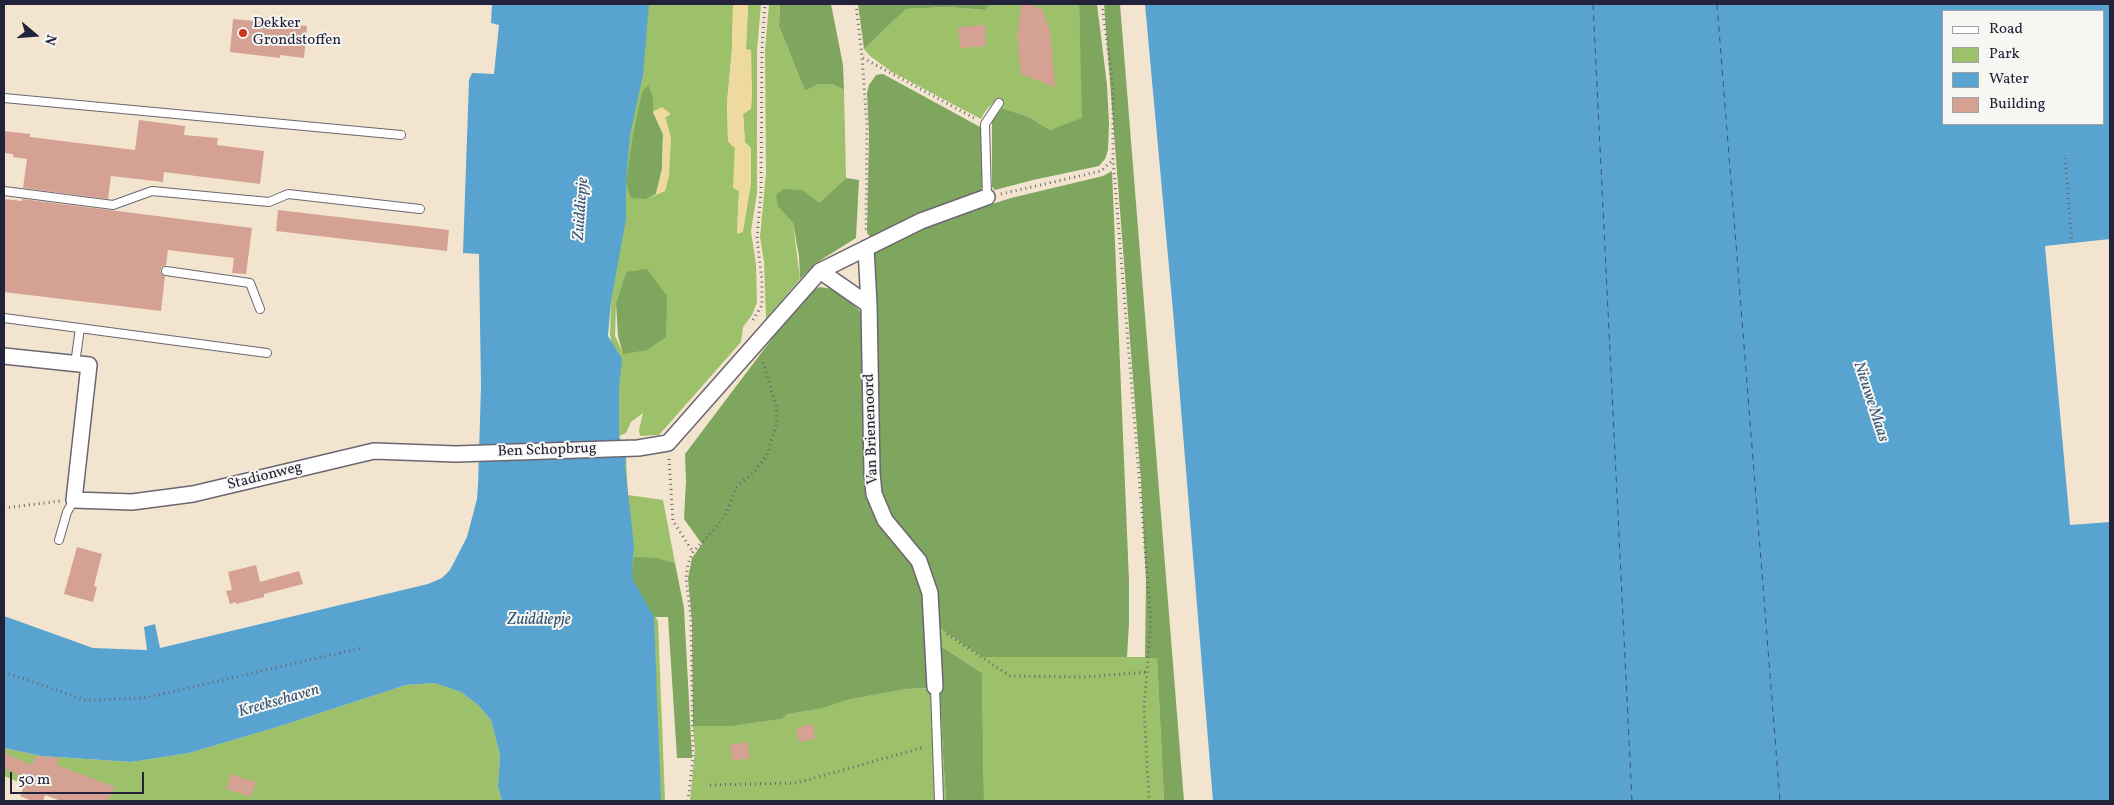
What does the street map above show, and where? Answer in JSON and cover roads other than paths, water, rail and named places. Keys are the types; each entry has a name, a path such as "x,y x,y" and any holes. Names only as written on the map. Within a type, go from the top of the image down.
{"street":[{"path":"869,305 820,271 922,221 987,197"},
{"name":"Van Brienenoord","path":"866,248 874,494 885,520 919,561 930,593 935,687"},
{"name":"Ben Schopbrug","path":"456,454 638,448 668,443 820,271"},
{"path":"4,356 89,365 74,500"},
{"name":"Stadionweg","path":"74,500 132,502 193,494 374,451 456,454"}],"lane":[{"path":"4,98 401,135"},
{"path":"987,197 985,124 999,103"},
{"path":"4,191 113,205 152,191 269,202 288,194 420,209"},
{"path":"166,271 250,283 260,309"},
{"path":"4,318 267,352"},
{"path":"75,364 80,328"},
{"path":"59,540 67,512 74,500"},
{"path":"935,687 939,801"}],"water":[{"name":"Zuiddiepje","path":"492,4 649,4 643,75 630,135 626,183 626,219 611,301 608,336 622,359 619,387 619,436 626,456 625,467 634,546 633,580 654,617 661,801 502,801 498,787 500,755 491,720 478,705 461,692 435,683 406,685 274,728 189,753 131,762 42,756 4,748 4,616 93,648 147,650 144,627 155,624 160,648 428,584 442,578 450,570 467,537 477,499 481,386 479,254 463,253 469,80 472,73 494,74 499,25 491,23"},
{"name":"Nieuwe Maas","path":"1145,4 2110,4 2110,239 2045,246 2070,525 2110,522 2110,801 1213,801 1173,311"}],"place":[{"name":"Dekker Grondstoffen","path":"243,33"}],"water label":[{"name":"Kreeksehaven","path":"279,702"}]}
